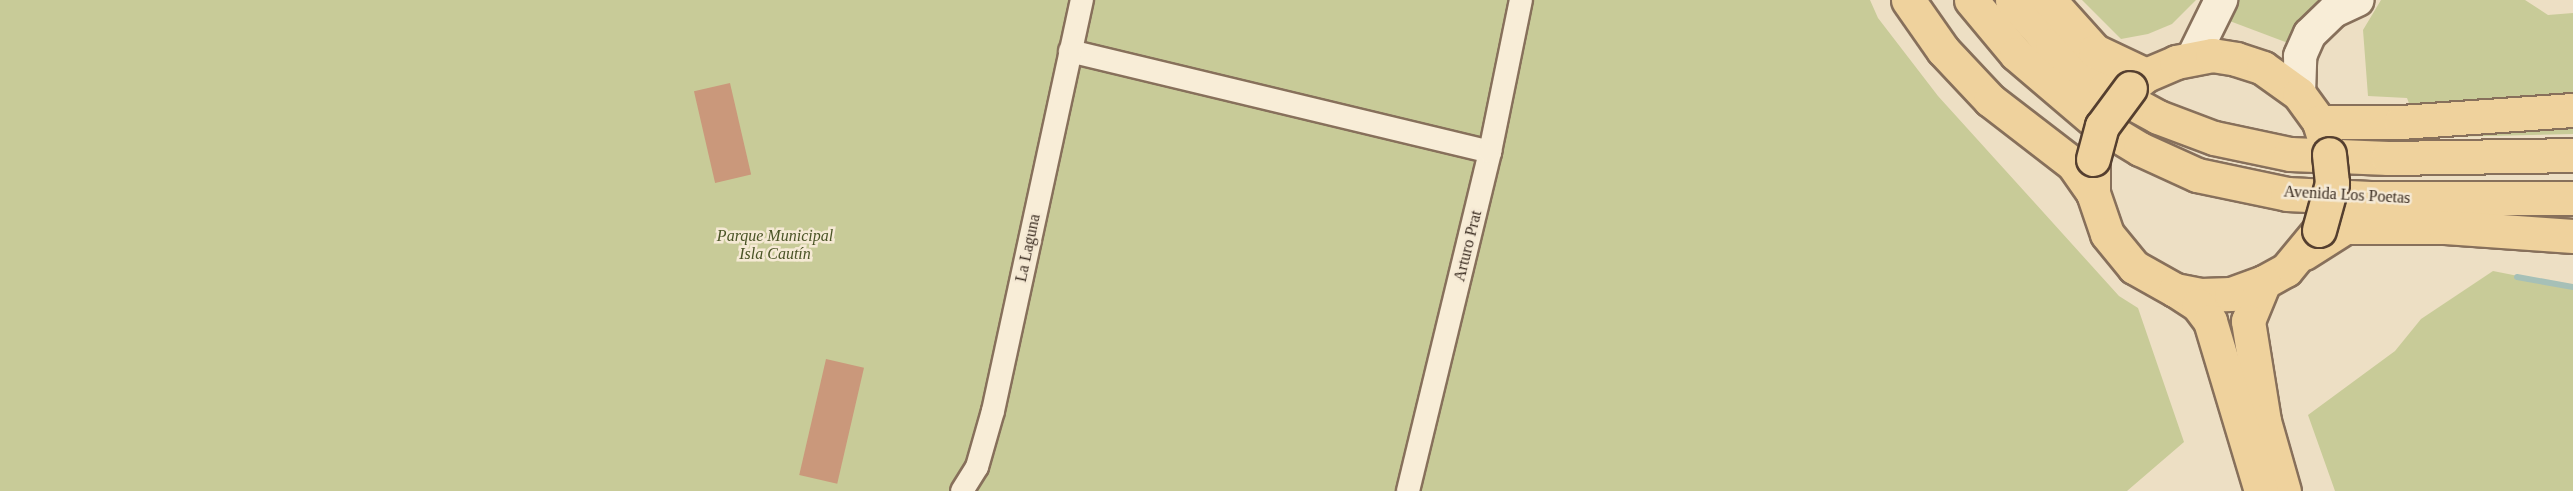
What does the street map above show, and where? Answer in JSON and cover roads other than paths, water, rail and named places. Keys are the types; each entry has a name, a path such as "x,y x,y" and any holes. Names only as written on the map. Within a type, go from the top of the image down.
{"main road":[{"path":"1908,0 1943,50 1990,100 2073,164 2093,193"},
{"name":"Avenida Los Poetas","path":"1971,0 2016,54 2097,123 2140,149 2198,175 2299,194 2573,198"},
{"path":"2012,0 2052,45 2105,88 2158,117 2214,138 2280,152 2323,155 2473,158 2573,155"},
{"path":"2049,0 2096,51 2138,82"},
{"path":"2299,94 2300,56 2310,34 2334,11 2358,0"},
{"path":"2193,57 2220,2"},
{"path":"2175,290 2201,295 2231,294 2264,282 2286,270 2310,242 2330,193 2330,154 2319,122 2299,94 2263,68 2236,58 2193,57 2138,82 2102,126 2093,159 2093,193 2098,214 2119,252 2152,280 2175,290 2198,305 2210,321 2284,491"},
{"path":"2319,122 2401,122 2573,110"},
{"path":"2310,242 2345,226 2445,227 2573,236"},
{"path":"2260,491 2247,321 2264,282"}],"street":[{"name":"La Laguna","path":"962,491 977,468 993,411 1082,0"},
{"name":"Arturo Prat","path":"1408,491 1490,152 1521,0"},
{"path":"1070,51 1490,152"}],"waterway":[{"path":"2517,277 2573,287"}],"park label":[{"name":"Parque Municipal Isla Cautín","path":"775,245"}]}
